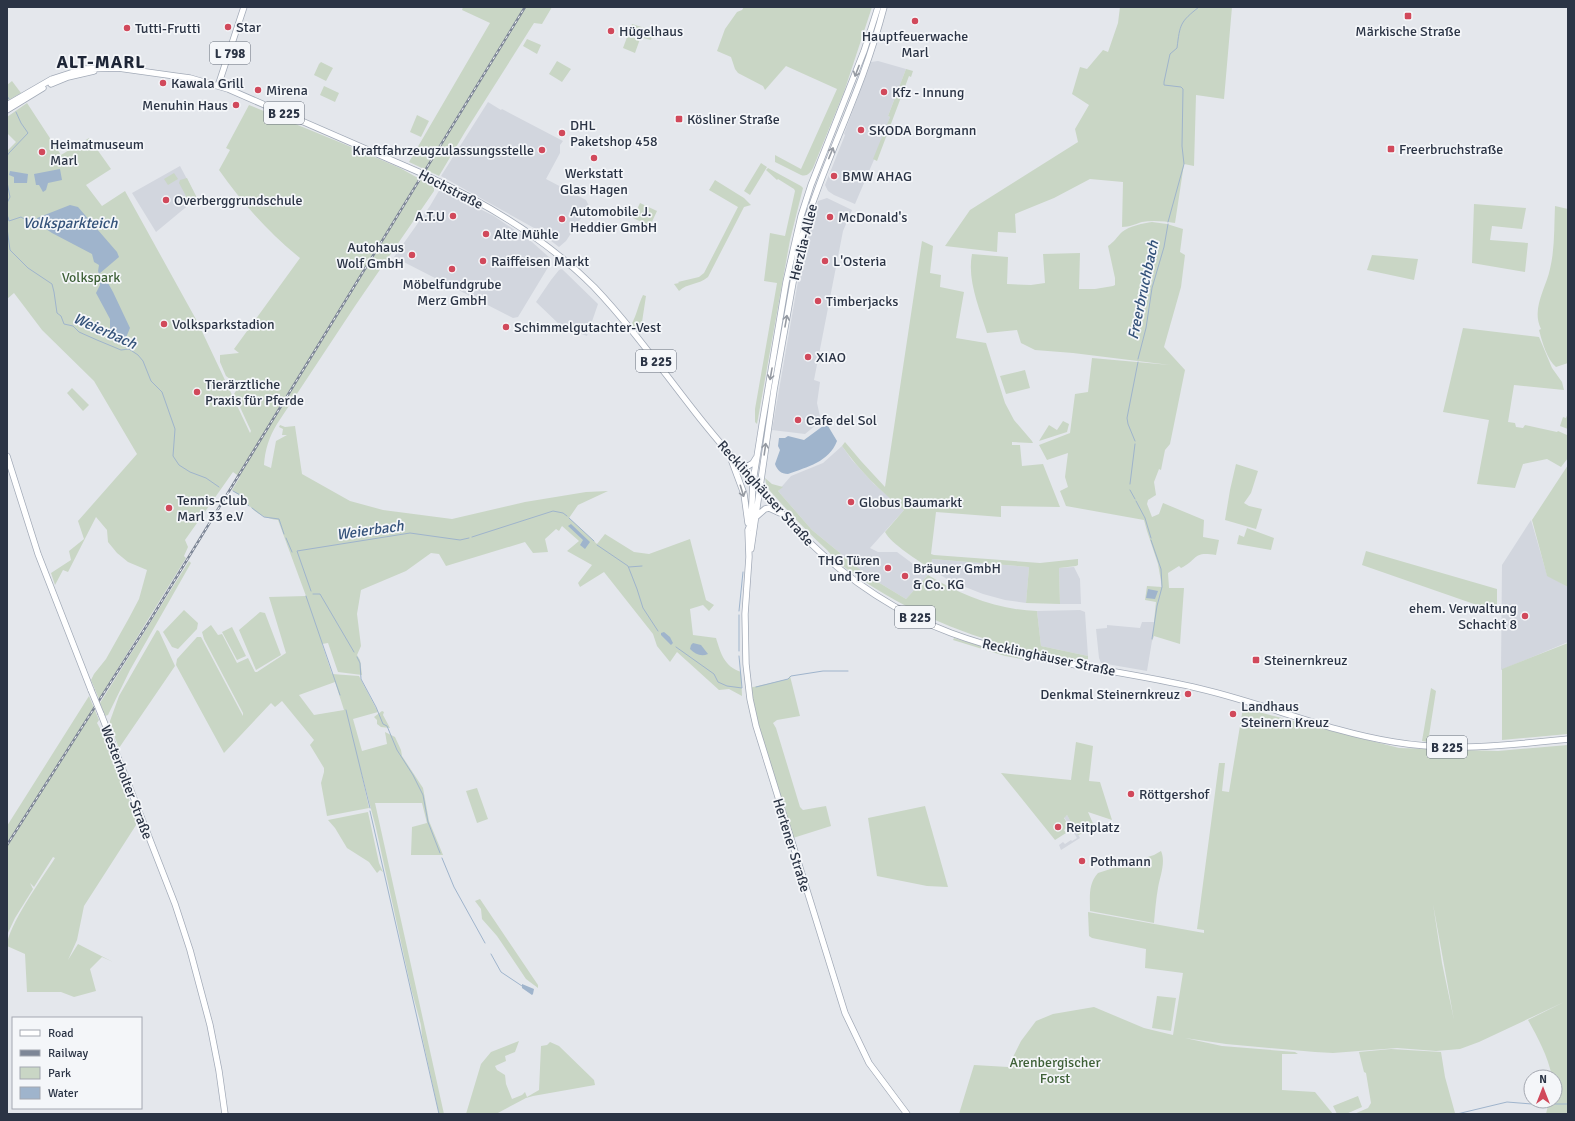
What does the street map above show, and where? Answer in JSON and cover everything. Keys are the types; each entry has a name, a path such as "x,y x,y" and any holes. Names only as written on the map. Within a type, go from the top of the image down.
{"main road":[{"name":"L 798","path":"218,86 244,7"},
{"name":"Herzlia-Allee","path":"753,482 786,282 796,236 811,185 855,77 878,7"},
{"name":"Herzlia-Allee","path":"759,488 785,324 804,228 829,158 862,75 884,7"},
{"name":"B 225","path":"7,105 38,87 67,73 90,68 106,68"},
{"name":"Hochstraße","path":"106,68 175,76 218,86 252,99 427,176 498,213 532,236 560,258"},
{"name":"B 225","path":"7,110 54,82 79,74 106,68"},
{"name":"Recklinghäuser Straße","path":"560,258 593,287 638,336 729,455 804,538 836,566 868,590 927,623 978,642 1046,659 1205,690 1328,727 1397,743 1462,747 1568,739"},
{"path":"736,463 748,466 753,463 758,454"},
{"path":"729,455 744,494 748,530"},
{"name":"Westerholter Straße","path":"7,456 38,554 175,904 190,950 210,1025 219,1071 225,1114"},
{"name":"Hertener Straße","path":"753,482 750,523 748,530 749,557 745,614 746,664 750,699 756,726 844,1013 869,1063 906,1114"},
{"name":"Hertener Straße","path":"749,557 756,518 759,488"},
{"path":"756,518 761,511 769,508 782,513"}],"shaded area":[{"path":"878,61 906,69 888,116 890,117 879,148 855,204 834,195 828,191 825,185 845,135 844,134 871,62"},
{"path":"488,102 563,141 560,145 560,153 546,179 586,200 589,206 566,241 559,247 534,228 441,176"},
{"name":"Overberggrundschule","path":"180,166 197,198 156,232 132,193"},
{"path":"440,189 494,216 532,242 550,258 550,264 518,317 513,318 394,257 430,206"},
{"path":"827,198 852,210 843,231 814,380 820,382 817,403 821,421 805,434 772,430 806,241 818,201"},
{"path":"562,269 598,304 587,336 561,326 536,302 551,280 559,270"},
{"path":"842,446 852,460 874,484 904,510 870,548 878,552 897,552 928,575 906,599 868,576 812,530 778,491 791,476 823,463"},
{"path":"1531,520 1547,575 1568,587 1568,642 1501,670 1502,565"},
{"path":"932,559 1029,567 1026,603 1005,600 983,594 950,581 931,569"},
{"path":"1074,567 1080,579 1081,604 1060,604 1059,568"},
{"path":"1080,610 1085,612 1088,656 1041,646 1037,611"},
{"path":"1142,622 1154,622 1147,671 1101,663 1099,658 1096,629 1107,628 1107,625 1140,628"},
{"path":"1067,815 1080,838 1061,850 1059,845 1063,842 1065,844 1077,838 1064,817"}],"green space":[{"path":"463,7 552,7 542,24 534,23 439,176 409,162 490,23 462,10"},
{"path":"744,7 872,7 844,92 813,168 807,175 801,175 775,162 775,155 801,169 837,89 786,66 765,90 763,86 738,73 731,57 717,51 725,29 737,12 742,10"},
{"path":"1120,7 1232,7 1224,99 1196,95 1194,166 1184,164 1175,223 1150,221 1122,227 1123,182 1090,179 1054,198 1015,214 1016,233 998,232 997,252 945,246 970,210 1078,142 1075,129 1089,105 1072,94 1080,67 1087,69 1103,50 1108,52 1118,23"},
{"path":"632,24 654,31 651,40 643,38 640,39 635,53 623,48"},
{"path":"527,39 541,45 537,54 523,46"},
{"path":"557,61 571,69 562,82 549,74"},
{"path":"321,62 333,68 326,81 314,75"},
{"path":"906,69 913,71 911,77 909,76 877,161 873,159 890,117 888,116"},
{"path":"12,81 21,93 7,101 7,85"},
{"path":"324,86 339,93 335,102 320,95"},
{"name":"Volkspark","path":"27,103 61,155 89,138 111,169 86,185 102,206 125,191 198,323 250,433 251,431 234,394 239,386 226,376 220,362 220,355 239,353 234,349 300,258 256,217 219,170 230,150 226,148 249,105 400,168 434,187 434,191 355,306 277,424 268,444 264,465 271,468 276,441 287,435 282,435 283,429 279,427 280,425 285,427 295,426 302,474 350,501 383,510 452,519 525,502 586,492 608,491 578,505 569,518 597,544 605,534 634,552 649,554 690,539 706,600 714,605 709,611 703,605 690,609 693,635 716,638 724,659 727,663 741,672 742,696 729,689 719,690 677,652 670,662 657,646 653,634 604,572 580,587 578,583 592,565 567,551 579,541 562,526 559,531 556,529 545,539 548,552 533,553 525,542 446,566 439,554 431,553 406,571 361,590 357,614 361,646 357,655 360,660 362,675 338,672 328,643 322,644 332,674 359,676 378,712 353,719 362,751 387,744 385,732 395,737 402,756 423,788 429,821 443,855 411,855 412,827 427,823 422,803 375,803 444,1114 439,1114 422,1036 421,1025 411,988 376,828 360,767 369,808 327,816 321,783 324,768 310,745 314,740 282,701 275,707 271,703 224,753 176,665 177,659 197,637 201,637 243,716 243,713 204,639 202,632 211,625 218,635 222,634 237,663 248,658 255,672 257,672 286,653 269,597 306,596 278,520 257,513 232,490 240,477 233,472 185,540 188,547 184,556 186,558 99,699 91,680 106,659 139,599 147,570 128,562 117,553 108,542 107,530 96,517 68,572 63,570 55,585 51,573 71,560 69,551 84,539 78,521 137,454 94,381 42,330 14,293 7,299 7,151 16,142 7,133 7,117","holes":["335,682 344,710 314,715 299,695"]},
{"path":"417,115 429,121 421,137 410,132"},
{"path":"761,163 767,167 750,195 744,191"},
{"path":"768,168 803,188 790,240 757,424 755,422 755,409 777,283 764,281 770,233 785,236 795,191 778,179 777,180 766,170"},
{"path":"174,173 178,179 168,185 164,179"},
{"path":"187,178 197,198 192,203 186,201 184,197 186,196 179,183 180,180"},
{"path":"715,180 744,198 751,205 744,207 708,277 704,280 682,288 679,291 674,284 699,277 704,273 738,207 709,190"},
{"path":"640,203 657,211 650,226 633,218"},
{"path":"1474,204 1526,208 1522,229 1492,226 1490,240 1528,243 1525,272 1472,263"},
{"path":"1555,206 1568,209 1568,363 1556,367 1547,355 1543,345 1539,330 1541,329 1538,321 1538,306 1552,261"},
{"path":"1152,222 1167,224 1183,229 1180,252 1185,255 1181,287 1164,347 1185,370 1170,444 1165,450 1161,470 1159,469 1154,482 1156,495 1148,500 1147,504 1152,517 1159,514 1163,503 1204,520 1203,537 1219,540 1216,555 1199,555 1187,565 1181,568 1179,566 1168,573 1169,588 1184,588 1180,644 1154,636 1152,641 1156,602 1145,600 1147,586 1162,587 1158,564 1144,520 1066,506 1060,491 1068,487 1065,477 1068,453 1047,460 1039,445 1070,433 1075,394 1088,392 1092,358 1170,365 1073,353 1035,350 1021,343 1017,330 987,333 977,303 971,274 972,254 1008,257 1007,284 1031,285 1045,283 1043,254 1080,253 1079,289 1095,289 1113,286 1115,285 1115,278 1108,246 1125,230 1137,225"},
{"path":"799,237 765,432 764,432 787,288"},
{"path":"922,241 933,246 930,273 941,275 940,287 964,292 956,338 986,343 1005,403 1014,420 1033,443 1012,442 1012,445 1020,445 1022,466 1043,464 1060,507 1001,506 1001,517 936,512 931,554 1040,563 1078,559 1078,565 1076,566 1059,568 1060,604 1026,603 1029,567 932,559 931,569 906,552 893,542 885,532 904,510 870,480 842,446 845,442 885,487"},
{"path":"1372,255 1418,259 1414,280 1367,270"},
{"path":"643,295 646,296 640,335 631,325"},
{"path":"1463,328 1539,337 1552,368 1562,382 1564,390 1514,385 1508,422 1515,423 1516,427 1523,428 1525,425 1558,431 1567,435 1568,433 1568,458 1561,467 1547,459 1523,464 1515,488 1477,484 1489,420 1443,412"},
{"path":"1025,370 1030,388 1006,394 1000,376"},
{"path":"72,388 89,405 83,411 67,393"},
{"path":"1568,413 1568,429 1560,426 1563,417 1566,418"},
{"path":"1063,421 1069,424 1067,432 1039,441 1049,425 1057,430"},
{"path":"1236,464 1258,471 1251,493 1244,503 1249,506 1262,509 1256,529 1225,520"},
{"path":"1568,465 1568,587 1547,576 1532,520"},
{"path":"765,478 772,484 783,487 778,491 812,530 868,576 906,599 928,575 953,589 980,600 1008,608 1037,611 1041,646 1088,656 1088,659 1086,661 1021,649 959,630 929,617 871,586 844,567 805,529 770,491 766,484"},
{"path":"1247,528 1274,538 1271,550 1237,544 1239,535 1244,537"},
{"path":"1366,551 1497,589 1497,612 1362,565"},
{"path":"189,561 191,563 130,670 108,715 105,716 100,703"},
{"path":"184,610 198,623 197,629 178,649 172,647 163,632"},
{"path":"260,612 265,613 281,655 256,670 239,630"},
{"path":"232,627 246,656 237,660 222,632"},
{"path":"157,630 159,631 175,666 119,748 110,725 110,721 119,696"},
{"path":"954,638 1027,660 1005,656 953,640"},
{"path":"1568,643 1568,734 1502,740 1502,669"},
{"path":"790,676 800,716 777,720 773,723 776,728 800,807 803,810 826,806 831,826 793,838 756,726 749,688 788,679"},
{"path":"1431,688 1436,691 1428,742 1422,741"},
{"path":"89,696 99,720 97,723 104,736 138,822 84,906 77,940 68,960 78,944 113,962 102,957 90,969 96,991 74,997 61,992 27,992 25,954 7,946 13,927 26,902 55,858 53,857 34,887 30,883 33,889 15,918 7,935 7,826"},
{"name":"Arenbergischer Forst","path":"1243,708 1399,748 1498,751 1568,745 1568,1114 1546,1114 1547,1109 1563,1109 1563,1069 1550,1069 1539,1040 1528,1020 1564,1002 1479,1042 1460,1049 1436,1051 1397,1048 1333,1053 1226,1044 1185,1038 1222,1046 1295,1052 1298,1054 1282,1054 1282,1090 1315,1092 1333,1114 959,1114 974,1065 1008,1067 1021,1041 1036,1021 1053,1014 1094,1007 1144,1028 1173,1035 1183,973 1145,968 1146,949 1092,938 1089,936 1088,912 1204,933 1204,930 1197,929 1219,763 1225,763 1222,791 1229,792","holes":["1433,904 1454,1020 1442,963"]},
{"path":"382,711 384,712 383,715 390,728 381,727 377,724 377,720 374,717"},
{"path":"1076,742 1093,746 1089,781 1100,782 1112,820 1088,812 1095,828 1078,835 1067,815 1064,818 1069,826 1064,830 1066,833 1055,840 1001,773 1071,780"},
{"path":"477,788 488,819 477,823 466,791"},
{"path":"925,806 948,887 927,886 877,876 868,818"},
{"path":"368,812 379,863 383,872 380,870 377,873 369,862 347,848 335,828 328,820"},
{"path":"1161,851 1163,864 1157,892 1154,923 1090,911 1091,886 1098,873 1154,855"},
{"path":"480,899 538,985 538,988 526,979 497,936 482,919 481,909 475,901"},
{"path":"1157,996 1176,998 1171,1031 1152,1028"},
{"path":"519,1041 515,1052 505,1056 506,1061 495,1066 497,1070 505,1075 506,1084 512,1099 522,1095 525,1092 527,1097 539,1090 541,1046 547,1045 550,1042 559,1046 594,1080 595,1085 526,1098 496,1114 466,1114 481,1064 491,1052"},
{"path":"1391,1049 1441,1052 1445,1077 1455,1113 1354,1114 1368,1108 1371,1103 1366,1073 1364,1072 1359,1052"},
{"path":"1358,1096 1362,1107 1346,1114 1337,1114 1333,1106"}],"water":[{"path":"60,169 62,180 48,183 46,190 43,192 39,185 36,185 34,174"},
{"path":"10,171 28,174 27,183 14,183 14,177 9,175"},
{"name":"Volksparkteich","path":"70,205 78,207 117,252 119,257 99,274 99,265 94,262 92,254 52,233 37,223 37,218"},
{"path":"103,274 130,328 125,340 116,340 110,333 110,319 96,293 100,285 98,276"},
{"path":"823,426 828,426 837,441 829,454 817,463 788,474 778,470 775,464 780,450 778,446 779,438 785,438 788,436 804,440"},
{"path":"571,524 590,542 585,549 580,545 583,540 568,526"},
{"path":"1148,589 1158,591 1155,599 1146,598"},
{"path":"664,632 670,637 673,643 671,645 661,635 661,633"},
{"path":"693,643 701,645 708,654 701,655 694,652 690,649"},
{"path":"522,984 534,989 532,995 522,988"}],"waterway":[{"name":"Freerbruchbach","path":"1168,222 1184,164 1182,146 1183,89 1181,87 1164,85 1164,82 1170,54 1177,48 1180,28 1184,20 1199,7"},
{"name":"Weierbach","path":"7,156 28,133 16,112"},
{"name":"Weierbach","path":"7,182 10,197 7,203"},
{"name":"Weierbach","path":"7,216 7,222"},
{"path":"8,217 9,221 21,217 29,222 37,223"},
{"name":"Freerbruchbach","path":"1138,359 1146,328 1152,288 1164,247 1168,224"},
{"name":"Weierbach","path":"7,228 10,250 28,268 52,284 57,313 61,316 64,324 73,326 79,332 121,350 129,349 138,355 143,361 151,381 162,392 175,429 173,456 179,465 190,472 206,478 219,487"},
{"path":"125,340 129,349"},
{"name":"Freerbruchbach","path":"1135,441 1127,418 1138,362"},
{"name":"Freerbruchbach","path":"1130,484 1135,444"},
{"name":"Freerbruchbach","path":"1130,490 1135,499"},
{"name":"Weierbach","path":"233,491 242,496 243,501 249,506"},
{"name":"Freerbruchbach","path":"1136,501 1145,518 1151,538"},
{"name":"Weierbach","path":"252,508 264,517 279,519 284,534"},
{"name":"Weierbach","path":"472,537 553,511 563,513 567,516"},
{"name":"Weierbach","path":"569,518 594,541"},
{"name":"Weierbach","path":"311,591 297,551 410,533 460,540 469,538"},
{"name":"Weierbach","path":"286,538 292,552"},
{"name":"Freerbruchbach","path":"1151,540 1161,569 1162,587 1157,606 1152,639"},
{"name":"Weierbach","path":"597,545 628,566 643,608 658,631"},
{"path":"629,567 642,566"},
{"path":"739,611 743,572"},
{"path":"313,594 320,594 354,652"},
{"path":"306,596 340,695"},
{"path":"739,615 739,651"},
{"name":"Weierbach","path":"676,647 714,674 718,682 727,686 742,688 739,656"},
{"path":"357,657 360,663 361,679 383,724 387,726 397,750 413,775 423,795 428,822 440,853"},
{"name":"Weierbach","path":"756,687 788,679 791,676 823,671 848,671"},
{"path":"346,710 370,808"},
{"path":"370,811 439,1114"},
{"path":"442,858 454,887 485,943"},
{"path":"491,954 501,972 522,986"},
{"path":"1457,1114 1507,1102 1523,1103"},
{"path":"1563,1104 1568,1104"}],"railway":[{"path":"7,845 149,622 525,7"}],"place":[{"name":"Märkische Straße","path":"1408,16"},
{"name":"Hauptfeuerwache Marl","path":"915,21"},
{"name":"Star","path":"228,27"},
{"name":"Tutti-Frutti","path":"127,28"},
{"name":"Hügelhaus","path":"611,31"},
{"name":"Kawala Grill","path":"163,83"},
{"name":"Mirena","path":"258,90"},
{"name":"Kfz - Innung","path":"884,92"},
{"name":"Menuhin Haus","path":"236,105"},
{"name":"Kösliner Straße","path":"679,119"},
{"name":"SKODA Borgmann","path":"861,130"},
{"name":"DHL Paketshop 458","path":"562,133"},
{"name":"Freerbruchstraße","path":"1391,149"},
{"name":"Kraftfahrzeugzulassungsstelle","path":"542,150"},
{"name":"Heimatmuseum Marl","path":"42,152"},
{"name":"Werkstatt Glas Hagen","path":"594,158"},
{"name":"BMW AHAG","path":"834,176"},
{"name":"Overberggrundschule","path":"166,200"},
{"name":"A.T.U","path":"453,216"},
{"name":"McDonald's","path":"830,217"},
{"name":"Automobile J. Heddier GmbH","path":"562,219"},
{"name":"Alte Mühle","path":"486,234"},
{"name":"Autohaus Wolf GmbH","path":"412,255"},
{"name":"Raiffeisen Markt","path":"483,261"},
{"name":"L'Osteria","path":"825,261"},
{"name":"Möbelfundgrube Merz GmbH","path":"452,269"},
{"name":"Timberjacks","path":"818,301"},
{"name":"Volksparkstadion","path":"164,324"},
{"name":"Schimmelgutachter-Vest","path":"506,327"},
{"name":"XIAO","path":"808,357"},
{"name":"Tierärztliche Praxis für Pferde","path":"197,392"},
{"name":"Cafe del Sol","path":"798,420"},
{"name":"Globus Baumarkt","path":"851,502"},
{"name":"Tennis-Club Marl 33 e.V","path":"169,508"},
{"name":"THG Türen und Tore","path":"888,568"},
{"name":"Bräuner GmbH & Co. KG","path":"905,576"},
{"name":"ehem. Verwaltung Schacht 8","path":"1525,616"},
{"name":"Steinernkreuz","path":"1256,660"},
{"name":"Denkmal Steinernkreuz","path":"1188,694"},
{"name":"Landhaus Steinern Kreuz","path":"1233,714"},
{"name":"Röttgershof","path":"1131,794"},
{"name":"Reitplatz","path":"1058,827"},
{"name":"Pothmann","path":"1082,861"}],"district":[{"name":"ALT-MARL","path":"101,62"}]}
